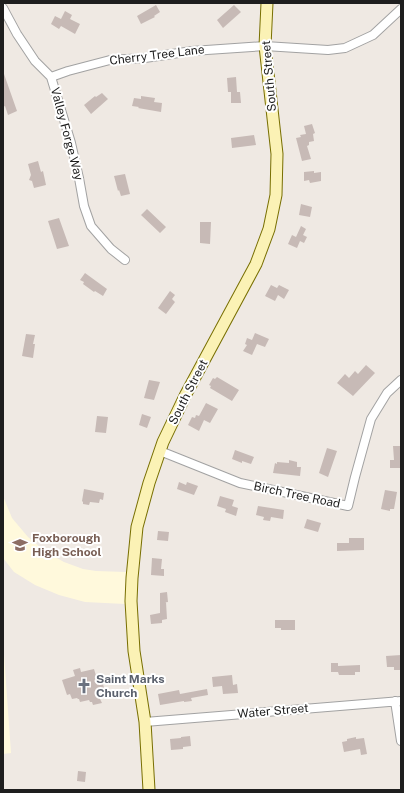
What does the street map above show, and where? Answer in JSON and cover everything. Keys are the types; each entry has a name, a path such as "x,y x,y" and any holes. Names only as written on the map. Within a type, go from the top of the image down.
{"main road":[{"name":"South Street","path":"149,790 145,722 134,651 131,602 137,527 148,483 163,442 186,394 256,264 269,229 276,195 277,154 265,46 267,3"}],"street":[{"name":"Valley Forge Way","path":"3,8 17,34 35,61 51,77 71,143 84,206 91,226 111,249 125,260"},
{"name":"Cherry Tree Lane","path":"51,77 110,60 145,58 199,50 265,46 328,50 345,48 373,35 401,9"},
{"name":"Birch Tree Road","path":"160,450 240,483 348,506 354,477 371,419 388,393 401,380"},
{"name":"Water Street","path":"145,722 398,701"},
{"path":"398,701 401,741"}],"shaded area":[{"name":"Foxborough High School","path":"3,496 12,518 28,537 46,552 64,562 83,569 126,572 125,604 85,602 59,595 35,585 14,572 3,558"},
{"path":"3,640 11,753 3,754"}],"building":[{"path":"156,5 160,12 154,16 155,17 141,24 137,16"},
{"path":"234,5 241,12 223,28 217,20"},
{"path":"65,11 72,15 70,19 80,24 75,34 61,26 59,29 51,24 55,16 61,19"},
{"path":"4,74 17,111 8,115 5,106 3,107"},
{"path":"236,77 237,92 240,92 241,103 231,103 231,92 228,92 227,78"},
{"path":"102,93 108,99 91,114 84,105 95,96 96,97"},
{"path":"141,96 155,98 154,102 162,103 161,112 132,106 134,98 141,99"},
{"path":"312,124 315,133 313,134 314,141 309,142 309,145 307,146 311,159 302,161 296,138 301,137 300,135 306,134 304,126"},
{"path":"254,135 256,145 232,148 231,138"},
{"path":"38,161 41,172 43,171 46,185 34,188 32,181 29,180 31,175 28,164"},
{"path":"314,171 314,173 321,172 321,181 310,183 309,180 304,181 304,172"},
{"path":"125,174 130,194 121,196 114,176"},
{"path":"301,204 312,207 310,217 299,215"},
{"path":"147,209 166,227 160,233 141,215"},
{"path":"59,218 69,246 57,249 48,221"},
{"path":"200,222 211,222 210,244 200,243"},
{"path":"301,226 306,229 303,235 307,237 304,243 300,241 297,248 288,244 292,235 296,237"},
{"path":"85,273 107,289 103,296 95,291 94,292 83,284 84,282 80,280"},
{"path":"271,285 277,288 279,285 289,290 284,299 278,295 275,301 265,296"},
{"path":"170,291 175,295 172,299 175,302 166,314 158,308"},
{"path":"255,333 269,339 265,347 257,344 252,355 243,351 247,345 245,344 247,338 252,340"},
{"path":"26,334 35,335 33,344 35,344 33,358 22,356"},
{"path":"366,365 375,373 353,396 337,383 345,374 349,378 355,371 358,374"},
{"path":"217,377 239,390 232,401 210,388 211,386 209,385 213,378 215,379"},
{"path":"149,380 160,382 154,400 144,398"},
{"path":"206,403 218,409 210,423 204,420 199,431 188,425 192,417 195,418 196,415 199,416"},
{"path":"142,414 151,417 147,428 139,425"},
{"path":"97,416 108,417 106,433 95,432"},
{"path":"393,446 401,446 401,468 390,468 390,460 394,460"},
{"path":"327,448 337,451 328,477 319,473"},
{"path":"235,450 254,457 251,464 242,461 242,463 232,459"},
{"path":"289,460 297,462 297,467 301,467 300,476 273,473 275,463 289,463"},
{"path":"179,482 186,485 187,482 198,486 194,495 177,489"},
{"path":"84,489 104,493 103,500 100,499 99,503 90,502 89,505 83,504"},
{"path":"385,490 397,492 394,509 390,509 390,511 381,509"},
{"path":"220,496 234,500 232,506 238,508 236,516 225,512 226,509 217,506"},
{"path":"258,506 284,510 283,519 271,517 270,521 263,520 264,517 256,515"},
{"path":"307,519 321,523 318,532 304,528"},
{"path":"158,531 169,532 168,541 157,540"},
{"path":"349,538 364,538 364,550 337,551 337,543 349,543"},
{"path":"152,558 162,559 161,569 164,569 164,576 151,575"},
{"path":"167,592 168,602 166,602 167,619 162,620 162,623 151,624 150,615 160,613 160,593"},
{"path":"275,620 295,620 295,630 281,630 281,628 275,628"},
{"path":"401,655 401,670 394,670 394,667 387,667 386,656"},
{"path":"331,663 338,663 338,666 360,665 360,672 355,672 355,675 339,675 338,672 331,672"},
{"name":"Saint Marks Church","path":"80,668 81,672 94,669 98,682 102,681 105,691 101,692 103,698 100,699 102,703 93,705 89,700 80,702 77,698 72,699 70,694 67,695 62,680 75,676 73,670"},
{"path":"232,675 233,685 237,684 238,693 223,694 222,686 213,687 212,677"},
{"path":"207,689 208,695 191,698 192,701 160,705 158,694 179,690 180,694"},
{"path":"190,736 191,746 183,747 183,749 171,750 170,739"},
{"path":"356,737 356,739 364,738 367,754 361,755 360,749 344,752 342,742"},
{"path":"78,771 86,772 85,782 77,781"}],"place":[{"name":"Foxborough High School","path":"20,545"},
{"name":"Saint Marks Church","path":"84,686"}]}
